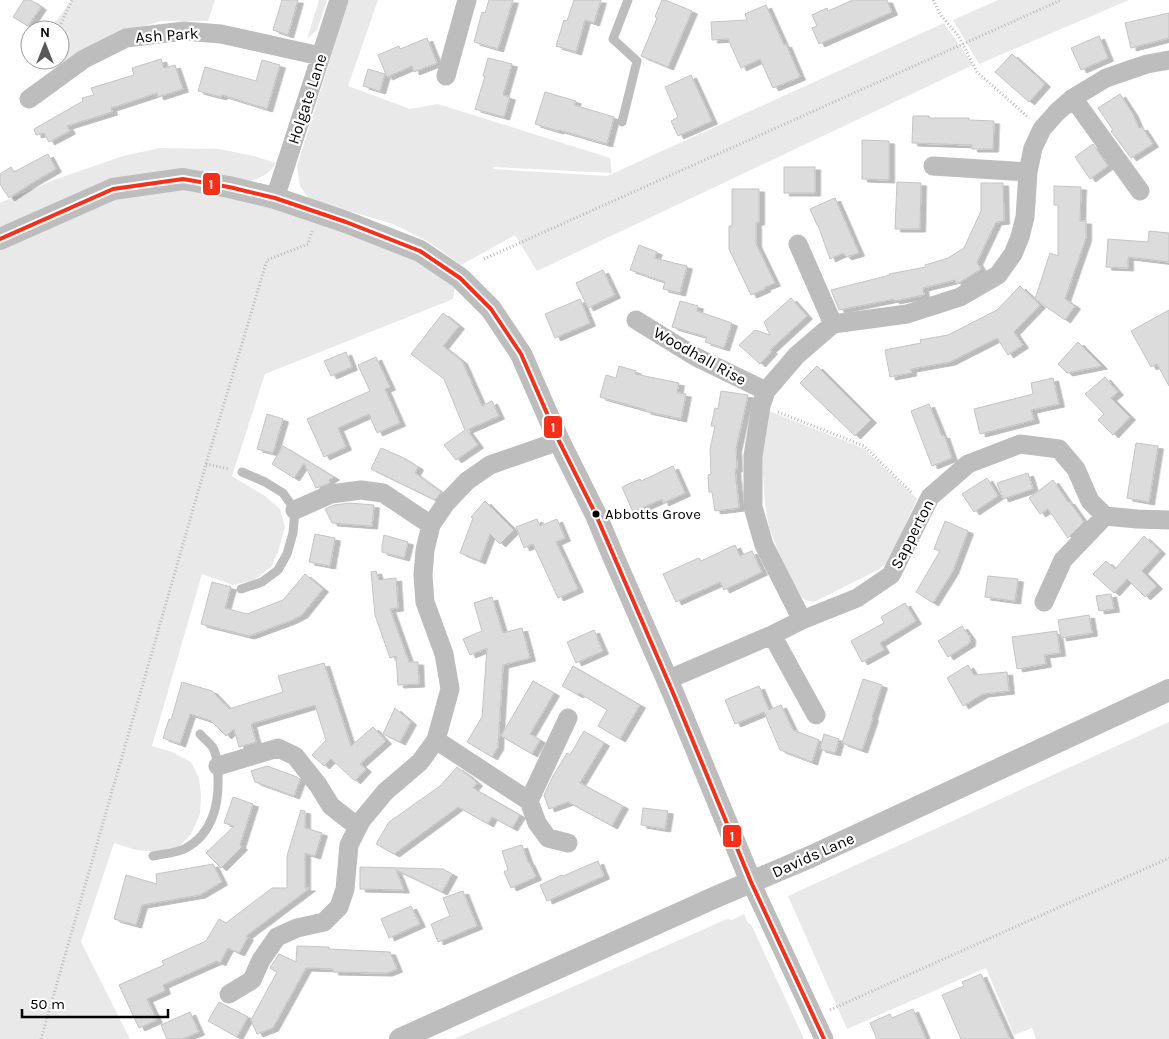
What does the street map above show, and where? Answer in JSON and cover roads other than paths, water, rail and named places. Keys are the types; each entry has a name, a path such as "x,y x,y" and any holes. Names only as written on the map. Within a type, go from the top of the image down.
{"street":[{"name":"Holgate Lane","path":"275,198 339,0"},
{"path":"446,76 467,0"},
{"name":"Ash Park","path":"29,99 84,59 126,38 184,31 221,34 320,56"},
{"path":"798,244 833,324 906,314 960,297 998,275 1012,254 1020,237 1025,217 1028,172 1033,148 1042,129 1073,98 1106,78 1146,64 1169,60"},
{"path":"1073,98 1140,190"},
{"path":"933,166 1028,172"},
{"path":"0,239 113,189 183,180 229,187 275,198 346,222 420,251 460,278 491,309 521,354 596,515 668,680 750,882 824,1039"},
{"name":"Woodhall Rise","path":"636,320 764,398 797,355 833,324"},
{"path":"764,398 752,456 752,507 764,545 802,620"},
{"path":"229,994 252,980 261,960 277,937 297,928 324,922 339,907 345,889 349,845 361,821 385,792 420,762 436,740 450,689 444,654 425,602 423,575 425,550 431,525 446,503 467,481 490,465 560,441"},
{"name":"Sapperton","path":"668,680 856,598 892,575 930,497 968,464 1020,444 1059,448 1076,469 1090,501 1105,516"},
{"path":"295,510 331,494 361,490 383,493 431,525"},
{"path":"1044,602 1063,560 1105,516 1169,520"},
{"path":"772,635 816,715"},
{"name":"Davids Lane","path":"400,1039 810,857 1169,690"},
{"path":"529,801 568,718"},
{"path":"436,740 529,801 537,823 548,838 568,843"},
{"path":"218,766 278,748 295,756 318,785 330,806 358,827"}],"lane":[{"path":"622,122 636,61 613,39 628,0"},
{"path":"241,589 262,582 278,570 287,554 293,533 295,510 282,493 265,482 242,472"},
{"path":"153,856 185,849 198,839 208,826 216,807 218,766 213,748 200,734"}],"place":[{"name":"Abbotts Grove","path":"596,514"}]}
